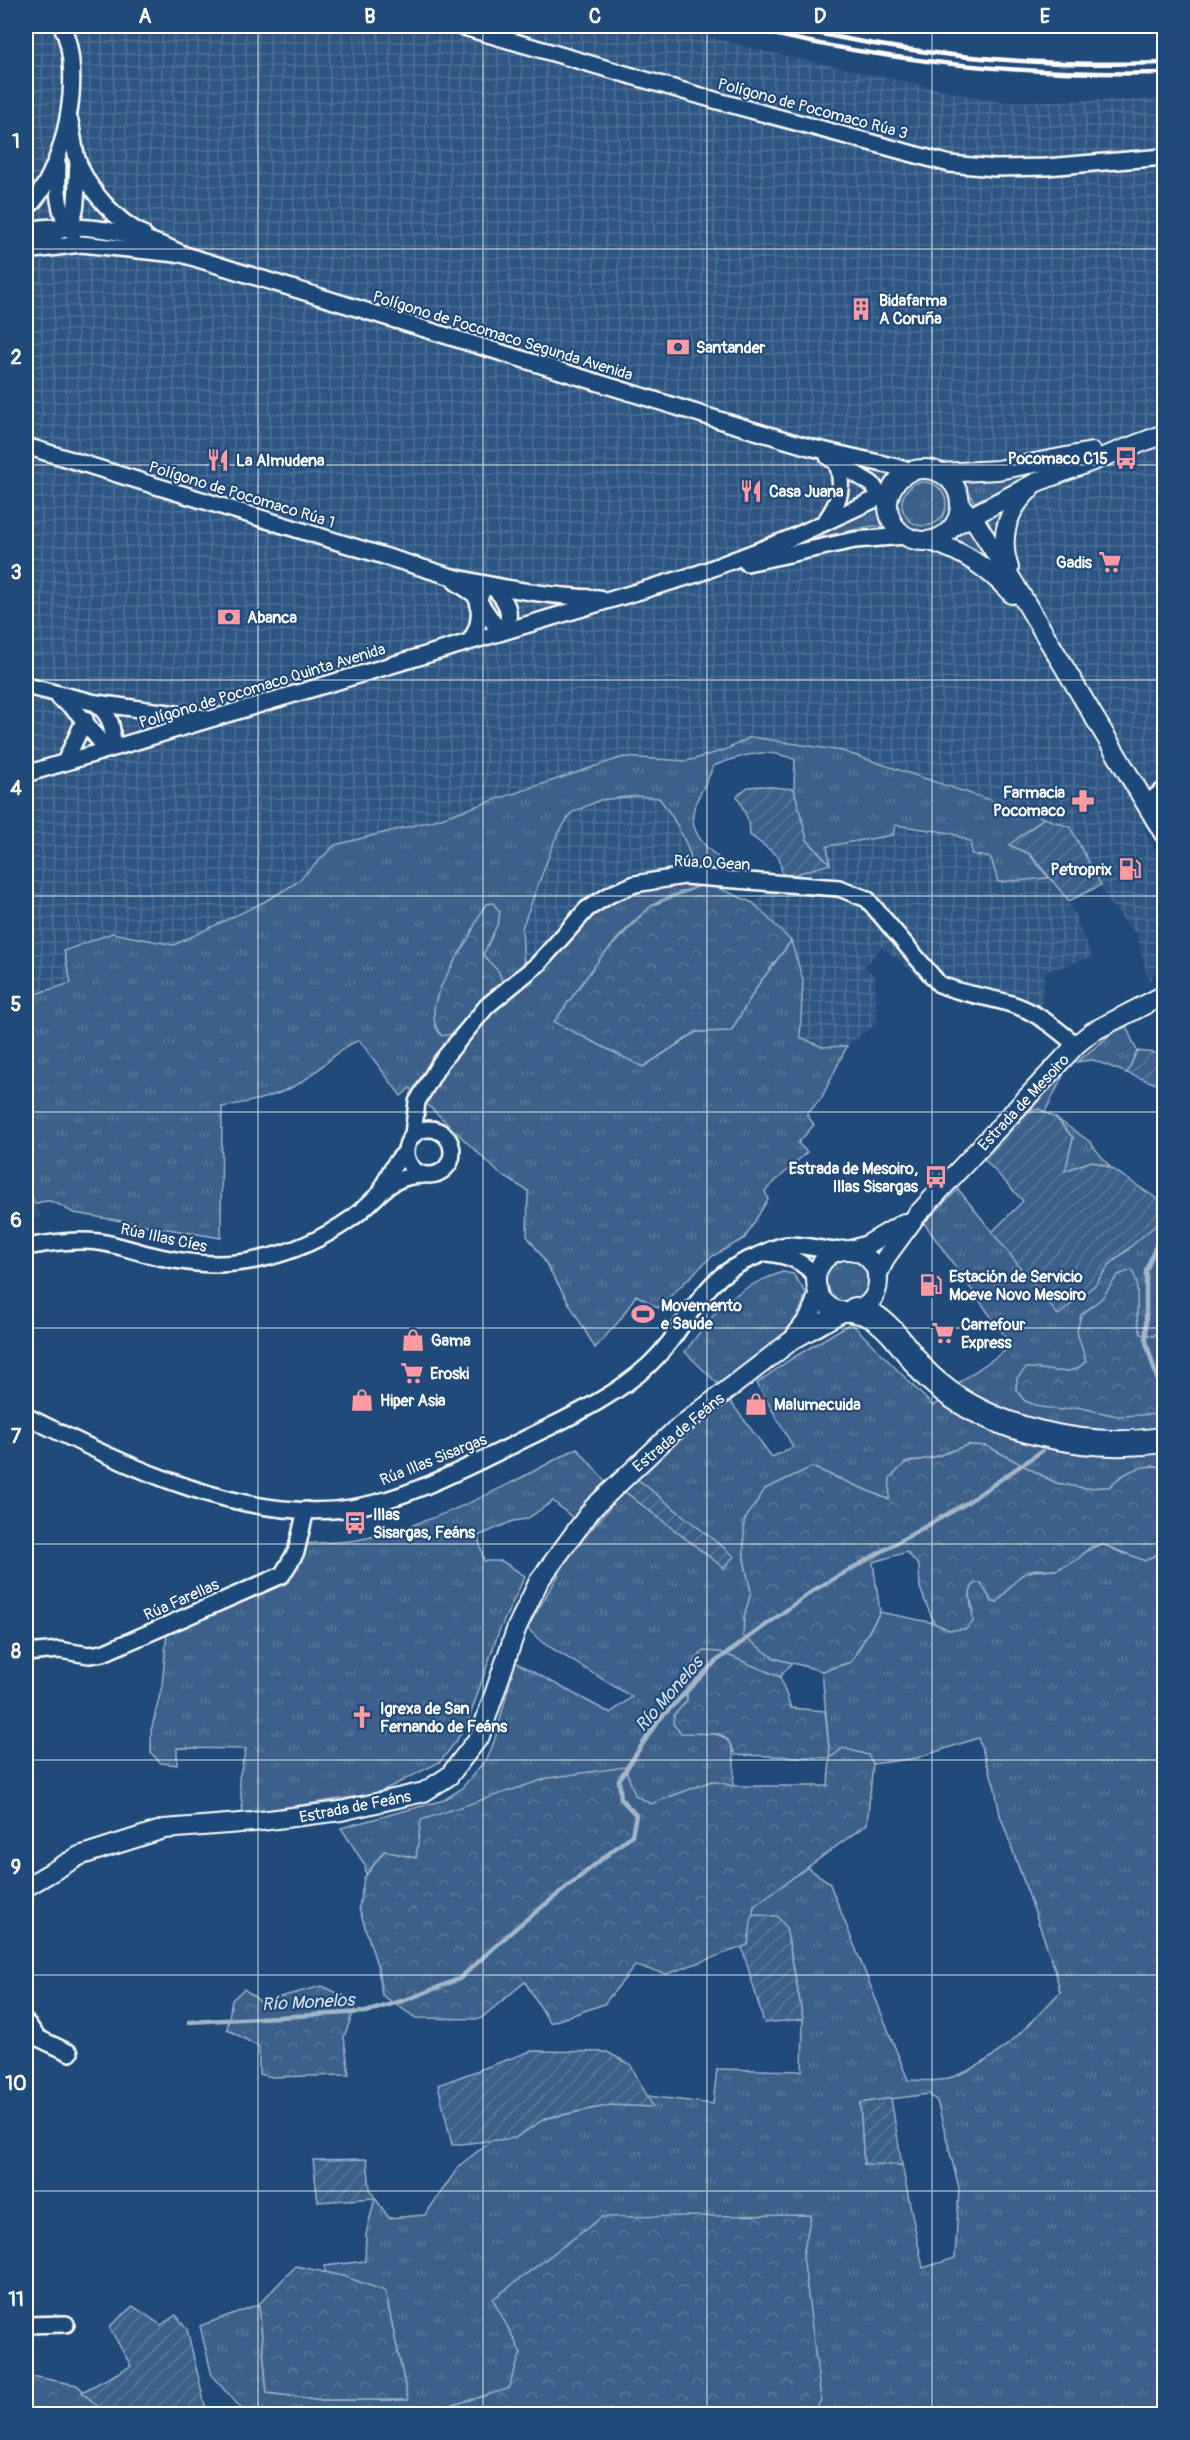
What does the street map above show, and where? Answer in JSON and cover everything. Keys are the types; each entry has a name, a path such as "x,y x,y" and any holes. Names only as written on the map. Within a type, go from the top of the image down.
{"main road":[{"path":"876,1286 879,1319"},
{"path":"849,1311 879,1319 929,1377 957,1399 998,1420 1064,1437 1142,1443 1164,1440"}],"street":[{"path":"26,244 55,236 68,227 73,220 77,201 78,162 69,115 70,68 66,34 62,26"},
{"name":"Polígono de Pocomaco Rúa 3","path":"460,26 718,101 950,164 995,168 1046,167 1164,157"},
{"path":"69,115 58,159 57,188 62,219 81,244"},
{"path":"26,209 45,185 58,159"},
{"path":"78,162 93,189 110,210 132,229 159,242"},
{"name":"Polígono de Pocomaco Segunda Avenida","path":"26,230 68,227 114,232 159,242 185,255 809,447 914,471"},
{"name":"Polígono de Pocomaco Segunda Avenida","path":"26,251 81,244 185,255"},
{"path":"930,541 948,532 962,515 1036,482 1164,434"},
{"path":"940,473 998,470 1138,442"},
{"name":"Polígono de Pocomaco Rúa 1","path":"26,446 449,576 554,597 614,598"},
{"name":"Polígono de Pocomaco Segunda Avenida","path":"809,447 836,460 872,484 887,499"},
{"path":"823,524 842,493 836,460"},
{"path":"1036,623 988,571 956,550 905,536 894,524 887,499 900,479 914,471 932,470 953,483 962,515 1014,583 1164,834"},
{"path":"1014,583 1005,555 1007,521 1013,507 1036,482"},
{"name":"Polígono de Pocomaco Quinta Avenida","path":"697,574 887,499"},
{"name":"Polígono de Pocomaco Quinta Avenida","path":"26,774 697,574 834,544 905,536"},
{"name":"Polígono de Pocomaco Rúa 1","path":"449,576 474,594 478,600"},
{"path":"470,641 477,631 480,614 478,600 483,590 492,586 508,606 509,621 504,631 495,625 478,600"},
{"path":"26,686 96,704 210,719"},
{"path":"49,693 70,704 85,719 98,741 108,749 114,738 111,724 106,712 96,704"},
{"path":"65,762 85,719"},
{"path":"1146,804 1164,790"},
{"name":"Rúa O Gean","path":"413,1134 417,1102 441,1063 487,1006 538,964 587,909 610,894 635,884 660,878 714,877 839,888 867,899 939,984 952,990 1011,1003 1042,1017 1076,1045"},
{"name":"Estrada de Mesoiro","path":"1143,1006 1164,979"},
{"name":"Estrada de Mesoiro","path":"876,1286 886,1257 916,1216 1076,1045 1092,1032 1164,995"},
{"name":"Rúa Illas Cíes","path":"26,1247 60,1242 100,1242 182,1262 221,1266 293,1250 326,1235 354,1217 382,1190 407,1175 435,1175 444,1170 450,1162 452,1151 443,1133 433,1129 423,1129 413,1134 407,1143 405,1153 398,1159 382,1190"},
{"path":"405,1153 414,1171 424,1175"},
{"name":"Estrada de Mesoiro","path":"844,1251 890,1233 916,1216"},
{"name":"Rúa Illas Sisargas","path":"26,1416 130,1464 193,1487 256,1505 306,1510 358,1507 432,1482 612,1394 638,1374 668,1344 698,1299 717,1277 736,1264 787,1245 844,1251"},
{"path":"844,1251 865,1256 876,1286"},
{"name":"Estrada de Feáns","path":"791,1341 810,1317 825,1259 844,1251"},
{"path":"764,1253 794,1258 809,1268 828,1305 849,1311"},
{"name":"Estrada de Feáns","path":"26,1887 79,1856 164,1829 253,1822 341,1811 424,1792 449,1776 480,1736 517,1628 539,1581 586,1517 674,1431 791,1341 866,1304 876,1286"},
{"name":"Rúa Farellas","path":"26,1653 59,1650 89,1655 103,1653 282,1575 296,1552 306,1510"},
{"path":"26,2022 38,2038 70,2053"},
{"path":"26,2325 66,2324"}],"shaded area":[{"path":"26,26 668,26 763,51 999,102 1164,99 1164,814 1144,829 1164,868 1164,924 1161,934 1160,964 1149,982 1137,935 1109,903 1070,827 1029,854 1069,901 1092,957 1045,972 1039,1027 1006,1011 942,996 882,947 864,967 875,976 877,1023 847,1046 822,1047 800,1037 791,941 753,903 827,846 842,751 751,737 725,750 687,761 623,757 435,820 335,845 296,883 264,902 174,945 112,933 64,951 72,983 26,997"},
{"path":"636,796 659,798 674,818 691,857 694,871 581,907 524,968 522,928 556,837 571,813 600,800"},
{"path":"26,1185 35,1204 42,1218 26,1220"}],"green space":[{"path":"1039,470 1040,472 974,502 964,482 983,481"},
{"path":"924,482 939,489 946,504 939,519 924,526 909,519 902,504 909,489"},
{"path":"878,505 885,527 872,526 815,538"},
{"path":"971,526 995,564 955,538"},
{"path":"751,737 842,751 1044,818 1010,845 1029,854 1049,878 998,882 991,858 971,854 971,842 951,833 895,825 893,835 827,846 830,864 807,840 794,789 795,760 764,753 744,756 713,766 695,805 693,817 695,828 707,848 746,875 682,892 649,908 610,947 555,1022 643,1067 696,1032 731,1031 758,985 791,941 803,980 800,1037 822,1047 847,1046 821,1099 807,1114 814,1125 798,1143 807,1152 765,1191 768,1199 745,1238 711,1257 658,1308 636,1295 620,1320 595,1348 541,1255 527,1236 528,1191 500,1174 410,1088 401,1096 359,1040 342,1049 306,1079 289,1089 261,1099 222,1107 221,1238 74,1213 51,1201 35,1204 26,1185 26,997 71,983 64,951 112,933 174,945 264,902 296,883 335,845 435,820 623,757 687,761 725,750","holes":["636,796 659,798 681,833 694,871 652,872 611,888 581,910 524,967 522,928 556,837 571,813 600,800"]},
{"path":"748,787 794,789 807,840 830,864 783,878 779,857 750,835 749,822 737,796"},
{"path":"1044,818 1070,827 1101,885 1069,901 1030,854 1009,845"},
{"path":"707,883 753,903 791,941 758,985 731,1031 696,1032 643,1067 554,1022 601,957 651,906"},
{"path":"493,903 500,912 498,923 483,955 499,972 502,981 451,1034 442,1036 435,1025 434,1012 442,984 486,904"},
{"path":"1126,1026 1137,1051 1127,1073 1093,1060 1077,1062 1115,1031"},
{"path":"1137,1051 1164,1054 1164,1087 1127,1073"},
{"path":"1064,1074 1045,1112 1039,1109 1029,1111"},
{"path":"1039,1109 1056,1118 1073,1138 1065,1171 1092,1161 1111,1168 1159,1200 1164,1194 1164,1206 1159,1201 1157,1224 1109,1265 1095,1285 1058,1315 992,1232 1023,1201 984,1159 1029,1111"},
{"path":"1056,1118 1089,1141 1111,1168 1092,1161 1064,1171 1073,1138"},
{"path":"958,1189 1058,1314 1095,1285 1109,1265 1129,1249 1159,1201 1164,1206 1164,1467 1134,1470 1109,1487 1083,1488 1056,1483 987,1446 968,1445 935,1457 905,1463 890,1500 812,1467 765,1489 744,1559 751,1592 744,1618 774,1658 792,1663 780,1677 720,1652 687,1671 687,1701 674,1715 681,1733 711,1734 727,1740 734,1757 733,1786 712,1781 651,1804 635,1796 416,1858 384,1851 366,1875 365,1865 341,1828 444,1800 461,1789 488,1757 495,1739 515,1662 610,1713 632,1697 543,1643 527,1628 572,1552 624,1491 724,1568 733,1556 637,1479 664,1453 730,1401 772,1457 793,1447 757,1383 791,1359 851,1323 933,1406 961,1381 1012,1346 924,1223"},
{"path":"1164,1236 1164,1414 1117,1416 1077,1407 1060,1410 1041,1407 1025,1401 1016,1390 1017,1378 1026,1368 1066,1371 1080,1367 1086,1361 1077,1332 1081,1315 1102,1298 1118,1275 1132,1270 1137,1285 1138,1326 1141,1334 1154,1336 1162,1315 1155,1267"},
{"path":"847,1259 862,1266 869,1281 862,1296 847,1303 832,1296 825,1281 832,1266"},
{"path":"783,1272 793,1274 806,1293 801,1309 783,1335 772,1346 719,1385 685,1352 726,1302 751,1285"},
{"path":"968,1445 987,1446 1056,1483 1083,1488 1109,1487 1134,1470 1164,1467 1164,1550 1145,1561 1102,1544 1090,1547 1077,1560 1056,1570 1034,1569 1020,1576 997,1602 992,1602 981,1583 975,1583 970,1592 973,1622 966,1629 949,1630 934,1623 920,1588 919,1566 907,1552 873,1562 880,1612 851,1662 822,1671 774,1658 743,1636 744,1618 751,1592 744,1559 744,1521 765,1489 812,1467 889,1500 890,1478 905,1463 935,1457"},
{"path":"577,1448 606,1482 574,1519 553,1501 527,1519 513,1521 478,1536 484,1561 502,1561 525,1576 499,1631 470,1716 457,1740 440,1762 378,1793 243,1814 239,1778 246,1749 177,1748 177,1765 161,1763 151,1753 151,1731 162,1686 167,1632 284,1578 302,1544 362,1539 418,1523 499,1489"},
{"path":"637,1479 734,1556 724,1568 624,1491"},
{"path":"1102,1544 1124,1554 1162,1554 1164,1550 1164,2414 246,2414 212,2376 200,2326 259,2304 267,2393 323,2400 408,2400 385,2291 325,2272 325,2266 365,2261 366,2234 375,2198 389,2218 425,2215 460,2165 510,2126 611,2105 652,2107 647,2096 713,2104 717,2069 802,2071 803,2019 786,1927 762,1916 752,1915 754,1906 806,1867 829,1882 908,2080 941,2080 979,2065 1008,2044 1035,2018 1060,1992 1055,1969 1000,1815 994,1784 978,1738 917,1758 873,1764 868,1755 830,1758 822,1671 851,1662 880,1612 934,1623 949,1630 974,1611 970,1593 975,1583 981,1583 992,1602 997,1602 1022,1575 1031,1571 1058,1569","holes":["929,2094 937,2101 959,2188 955,2258 923,2268 902,2165 864,2164 860,2103"]},
{"path":"703,1651 720,1652 780,1677 791,1708 825,1711 830,1758 736,1755 728,1740 720,1734 681,1733 673,1724 674,1715 687,1701 687,1671"},
{"path":"843,1748 868,1755 873,1764 867,1824 754,1906 748,1945 667,1974 635,1966 604,2004 550,2023 525,1982 480,2019 416,2018 382,1995 378,1968 359,1908 364,1878 384,1851 416,1858 421,1820 548,1778 625,1767 635,1795 651,1804 712,1781 733,1786 828,1786 830,1758"},
{"path":"752,1915 777,1916 786,1927 803,2019 764,2023 742,1947 748,1945"},
{"path":"322,1986 357,2002 344,2037 349,2075 272,2077 259,2074 259,2047 227,2029 232,2000 244,1989 261,2002"},
{"path":"531,2051 607,2052 630,2064 653,2107 611,2105 546,2118 515,2138 452,2145 438,2085"},
{"path":"891,2098 902,2165 864,2164 860,2103"},
{"path":"367,2159 370,2189 375,2198 318,2202 313,2160"},
{"path":"811,2215 803,2255 821,2400 813,2414 422,2414 508,2389 521,2353 493,2299 602,2217"},
{"path":"296,2266 343,2276 385,2291 408,2400 323,2400 267,2393 259,2304"},
{"path":"133,2306 161,2325 176,2315 187,2329 207,2414 106,2414 82,2392 131,2366 109,2327"},
{"path":"26,2375 77,2385 106,2414 26,2414"}],"waterway":[{"name":"Río Monelos","path":"1164,1225 1146,1271 1146,1342 1164,1401"},
{"name":"Río Monelos","path":"189,2022 366,2012 411,1998 459,1979 517,1927 632,1835 636,1815 621,1799 619,1780 657,1722 715,1662 814,1590 965,1504 1042,1451"}],"railway":[{"path":"740,26 845,49 951,64 1057,72 1164,73"},
{"path":"787,26 880,45 974,57 1069,63 1164,63"}],"place":[{"name":"Bidafarma A Coruña","path":"861,309"},
{"name":"Santander","path":"678,347"},
{"name":"Pocomaco C15","path":"1126,458"},
{"name":"La Almudena","path":"218,460"},
{"name":"Casa Juana","path":"751,491"},
{"name":"Gadis","path":"1110,562"},
{"name":"Abanca","path":"229,617"},
{"name":"Farmacia Pocomaco","path":"1083,801"},
{"name":"Petroprix","path":"1130,869"},
{"name":"Estrada de Mesoiro, Illas Sisargas","path":"936,1177"},
{"name":"Estación de Servicio Moeve Novo Mesoiro","path":"931,1285"},
{"name":"Movemento e Saude","path":"643,1314"},
{"name":"Carrefour Express","path":"943,1333"},
{"name":"Gama","path":"413,1340"},
{"name":"Eroski","path":"412,1373"},
{"name":"Hiper Asia","path":"362,1400"},
{"name":"Malumecuida","path":"756,1404"},
{"name":"Illas Sisargas, Feáns","path":"355,1523"},
{"name":"Igrexa de San Fernando de Feáns","path":"362,1717"}]}
